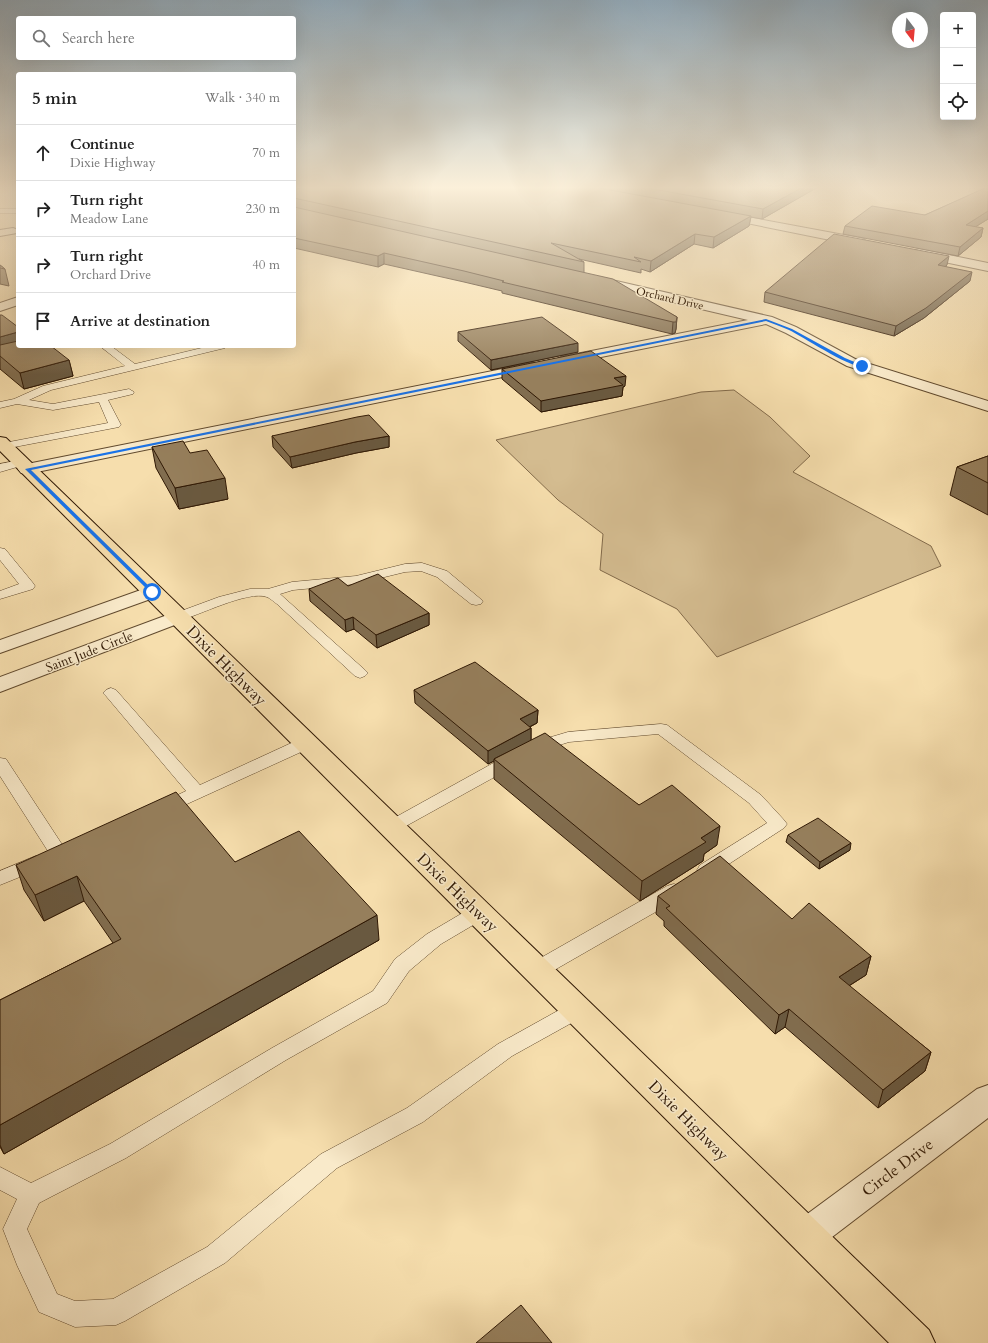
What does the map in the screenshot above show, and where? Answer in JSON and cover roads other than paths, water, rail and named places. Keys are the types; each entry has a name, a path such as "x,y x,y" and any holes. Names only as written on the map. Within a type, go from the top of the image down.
{"main road":[{"name":"Dixie Highway","path":"2,444 916,1343"}],"street":[{"path":"909,252 987,266"},
{"name":"Orchard Drive","path":"588,279 766,320 791,330 852,363 988,406"},
{"path":"0,307 16,301"},
{"path":"24,466 766,320"},
{"path":"0,647 152,592"},
{"name":"Saint Jude Circle","path":"0,685 178,617"},
{"name":"Circle Drive","path":"807,1235 988,1099"}],"lane":[{"path":"108,348 133,367"},
{"path":"0,405 17,401 47,388 214,348"},
{"path":"17,401 53,407 129,392"},
{"path":"2,444 115,425 102,398"},
{"path":"0,468 24,466"},
{"path":"0,552 28,586 0,595"},
{"path":"178,617 236,596 249,593 268,593 292,586 356,580 405,568 422,567 442,574 476,601"},
{"path":"268,593 282,601 360,673"},
{"path":"111,693 197,793"},
{"path":"391,827 533,748 568,737 661,729 755,799 778,824 652,905 537,970"},
{"path":"148,816 306,744"},
{"path":"0,762 66,851 0,878"},
{"path":"478,913 434,939 402,965 380,996 279,1054 118,1151 31,1195 15,1229 26,1257 48,1303 75,1314 116,1312 216,1255 329,1161 415,1115 505,1050 577,1010"},
{"path":"0,1178 31,1195"}]}
